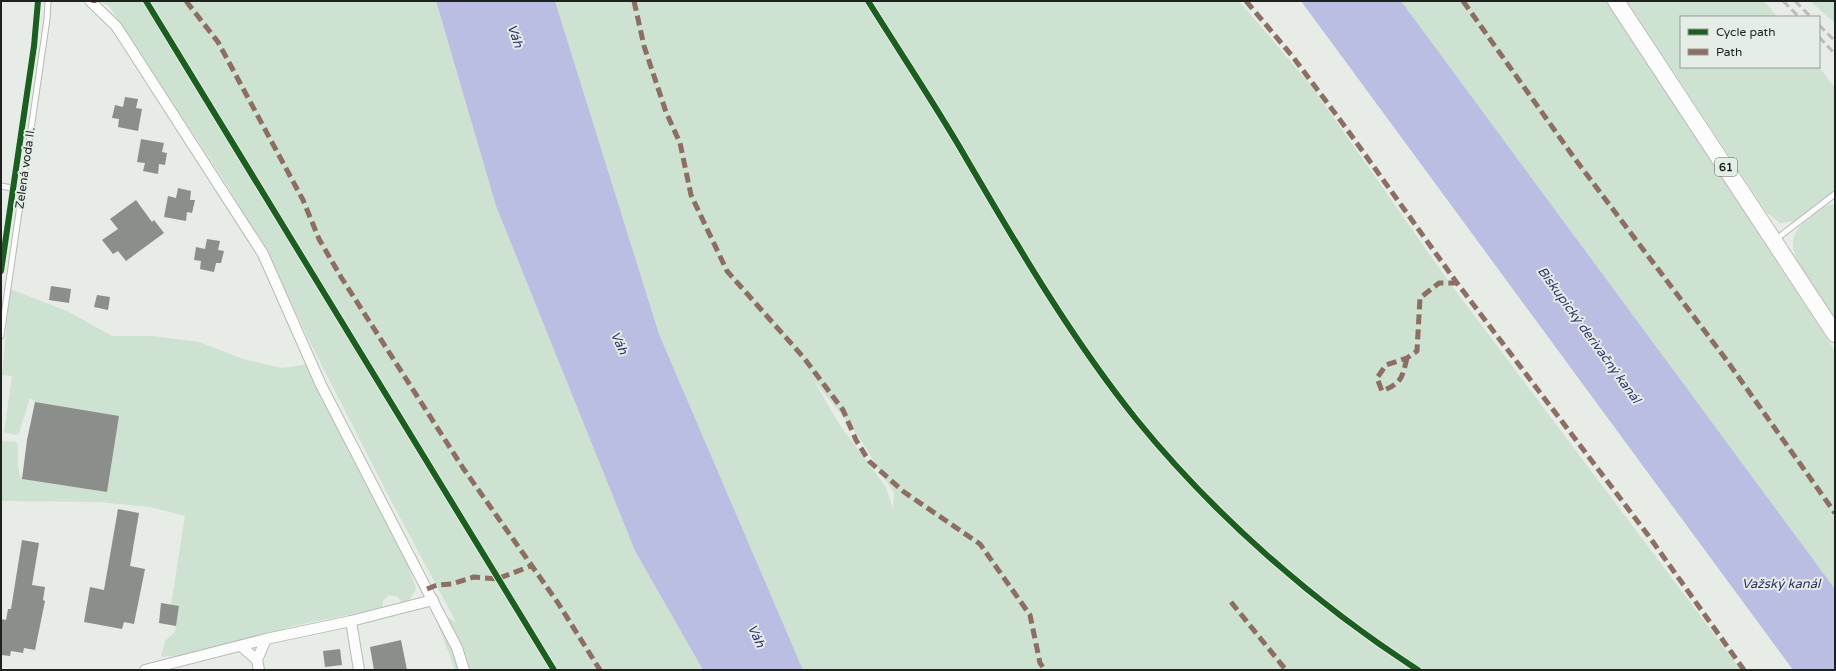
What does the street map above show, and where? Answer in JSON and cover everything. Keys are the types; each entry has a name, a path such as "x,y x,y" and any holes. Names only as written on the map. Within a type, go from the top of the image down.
{"main road":[{"name":"61","path":"1616,1 1835,334"}],"street":[{"path":"92,2 122,35 263,254 321,385 433,600 457,648 464,670"},
{"path":"145,670 266,639 351,621 433,600"},
{"path":"351,621 359,670"},
{"path":"258,665 266,639"},
{"path":"241,646 258,665"}],"lane":[{"name":"Zelená voda II.","path":"1,336 47,19 48,1"},
{"path":"868,1 957,143 1044,290 1099,371 1137,420 1218,509 1254,542 1325,603 1385,648 1418,670"},
{"path":"1,186 22,190"},
{"path":"1774,241 1835,194"}],"green space":[{"path":"100,1 436,1 496,206 635,551 703,670 455,670 431,606 456,622 388,495 284,288 227,185 109,6"},
{"path":"555,1 1239,1 1310,84 1449,282 1741,670 803,670 659,334","holes":["813,379 856,433 894,493 893,509 886,487 839,424"]},
{"path":"1401,1 1606,1 1835,351 1835,589"},
{"path":"1627,1 1764,1 1777,16 1680,16 1680,68 1820,68 1835,88 1835,191 1796,221 1780,223 1767,213"},
{"path":"1810,1 1835,1 1835,23"},
{"path":"1835,204 1835,320 1803,271 1794,252 1793,240 1796,232 1803,224 1821,209"},
{"path":"10,289 69,312 112,336 153,336 199,342 243,359 282,368 308,363 350,454 407,561 416,589 409,601 401,602 398,597 389,595 383,601 382,608 293,626 244,641 183,655 161,657 165,641 175,632 179,606 171,605 185,516 150,507 98,502 1,501 1,441 17,442 18,466 22,479 107,492 119,416 35,402 30,398 19,433 16,435 4,432 12,376 2,375"}],"water":[{"name":"Váh","path":"436,1 555,1 659,334 803,670 703,670 635,551 496,206"},
{"name":"Važský kanál","path":"1301,1 1401,1 1835,589 1835,670 1793,670"}],"building":[{"path":"125,97 138,99 136,108 142,109 138,131 118,127 119,119 112,118 115,105 123,107"},
{"path":"141,139 164,143 162,152 167,153 165,165 159,164 158,174 143,171 145,163 137,162"},
{"path":"178,188 191,191 190,200 195,200 192,213 187,212 186,221 164,217 168,196 176,198"},
{"path":"136,200 152,222 154,220 164,233 126,261 118,251 113,254 102,240 118,229 110,219"},
{"path":"207,239 220,241 218,250 224,251 221,263 216,263 214,272 200,269 201,261 194,260 196,247 205,249"},
{"path":"51,286 71,289 69,303 49,300"},
{"path":"97,295 110,297 108,310 94,307"},
{"path":"35,402 119,416 107,492 22,479 27,440"},
{"path":"118,509 139,513 130,566 145,569 134,624 124,622 122,629 84,622 90,587 104,590"},
{"path":"22,540 39,543 32,585 45,587 43,600 45,601 35,650 24,648 23,653 11,651 10,656 1,655 1,619 6,620 8,609 11,609"},
{"path":"161,603 179,606 176,626 159,623"},
{"path":"401,640 407,670 374,670 370,647"},
{"path":"340,649 342,665 325,667 323,651"}],"railway":[{"path":"1783,1 1798,16"},
{"path":"1795,1 1810,16"},
{"path":"1820,26 1835,41"},
{"path":"1820,38 1835,54"}],"marked path":[{"path":"186,1 218,42 303,200 319,239 341,277 463,468 558,603 600,670"},
{"path":"634,1 644,46 666,112 680,143 691,195 727,271 804,358 843,410 856,440 869,461 904,492 980,544 1030,615 1040,663 1045,670"},
{"path":"1246,1 1293,57 1346,128 1457,283 1648,535 1744,670"},
{"path":"1463,1 1575,159 1725,358 1835,513"},
{"path":"1407,358 1400,379 1394,385 1382,391 1377,378 1386,365 1407,358 1417,351 1420,298 1439,283 1457,283"},
{"path":"427,589 437,585 452,584 474,577 497,579 531,566"},
{"path":"1231,602 1286,670"}],"cycle path":[{"path":"1,271 34,46 38,1"},
{"path":"146,1 554,670"},
{"path":"868,1 948,128 1043,286 1087,354 1136,419 1166,455 1198,489 1267,555 1341,616 1418,670"}],"water label":[{"name":"Biskupický derivačný kanál","path":"1589,335"}]}
